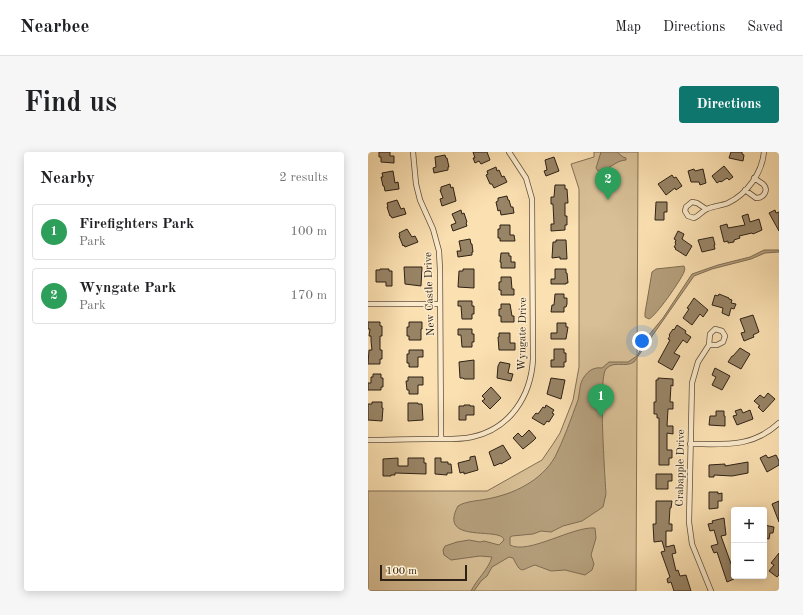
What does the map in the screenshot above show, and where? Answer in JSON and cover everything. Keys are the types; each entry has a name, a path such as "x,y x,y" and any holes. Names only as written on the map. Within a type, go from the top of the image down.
{"street":[{"name":"New Castle Drive","path":"413,152 413,165 420,200 433,229 439,251 441,440"},
{"name":"Wyngate Drive","path":"368,440 441,440 474,437 486,433 500,424 519,405 526,392 532,375 533,359 532,199 526,178 509,152"},
{"path":"706,209 729,203 745,190 759,169 764,152"},
{"path":"745,190 756,198 760,198 764,195 764,186 754,178"},
{"path":"368,304 440,304"},
{"name":"Crabapple Drive","path":"709,345 698,362 693,378 691,394 689,522 690,535 696,556 711,591"},
{"path":"690,444 732,444 745,442 764,434 779,423"}],"shaded area":[{"path":"594,152 638,152 636,591 368,591 368,491 487,491 542,460 560,433 573,400 579,367 579,189 571,164 594,157"},
{"path":"601,152 617,152 626,158 626,160 618,162 605,170 598,171 596,168"},
{"path":"764,250 779,250 779,252 765,253 751,259 712,269 694,276 634,362 631,364 612,365 606,369 602,390 606,494 603,507 582,521 563,526 551,532 541,531 533,534 510,537 510,545 518,547 528,546 575,531 595,528 596,538 591,555 594,564 592,570 585,575 565,570 551,571 535,565 522,570 518,567 513,558 509,557 492,567 487,576 481,581 474,591 471,591 488,566 492,557 480,556 451,560 444,555 443,550 445,546 469,540 480,542 484,541 499,545 504,540 501,536 463,530 456,526 454,518 458,506 468,502 507,494 534,480 555,457 578,400 581,382 588,372 594,369 602,368 609,362 628,362 637,356 648,336 663,318 692,274 718,265 750,257"},
{"path":"684,266 685,270 682,276 662,305 649,319 645,317 652,272 656,269"}],"building":[{"path":"379,152 390,152 390,156 394,156 394,163 381,162"},
{"path":"473,152 487,152 490,160 481,164 479,161 475,163"},
{"path":"731,152 742,152 744,155 743,161 729,158"},
{"path":"445,155 449,167 448,170 434,173 433,168 436,167 435,157"},
{"path":"554,157 559,171 546,176 544,171 547,170 545,160"},
{"path":"724,166 733,177 729,180 727,178 717,183 712,176"},
{"path":"496,167 497,171 499,170 502,177 504,176 507,182 494,188 492,184 490,184 486,175 488,174 487,171"},
{"path":"694,169 695,171 703,169 706,183 700,185 699,182 691,182 688,171"},
{"path":"393,171 395,183 398,182 399,189 385,191 381,177 383,177 382,173"},
{"path":"672,175 674,178 676,177 682,186 676,190 675,188 666,195 658,184"},
{"path":"450,184 451,188 453,187 456,201 442,206 440,199 443,198 440,190 441,187"},
{"path":"555,185 565,185 565,189 567,189 568,203 565,203 565,216 567,216 567,225 565,225 565,230 551,231 551,224 554,224 553,204 551,204 551,197 554,197"},
{"path":"507,196 511,207 513,207 514,213 501,215 500,210 498,211 496,202 498,201 498,198"},
{"path":"397,200 401,209 404,208 406,214 392,218 387,207 387,203"},
{"path":"656,202 667,202 667,212 664,212 664,220 655,220"},
{"path":"461,210 462,214 464,213 467,226 453,231 451,225 456,223 452,214"},
{"path":"775,210 776,213 779,212 779,231 769,213"},
{"path":"748,214 750,222 759,219 762,230 753,234 739,236 740,238 734,240 734,242 724,242 720,226 727,224 728,228 745,225 742,216"},
{"path":"500,225 510,225 510,235 514,235 515,241 500,241 500,238 498,238 498,229 500,229"},
{"path":"407,229 412,237 415,236 418,242 405,247 404,245 403,246 399,233"},
{"path":"678,231 684,234 682,239 692,246 686,256 674,247 676,240 674,239"},
{"path":"713,237 715,249 702,252 698,240"},
{"path":"470,239 473,252 472,255 458,257 457,251 461,251 459,241"},
{"path":"556,240 566,240 567,259 560,259 560,257 552,258 553,242 556,242"},
{"path":"501,253 509,253 509,256 511,256 511,262 515,262 515,268 501,268"},
{"path":"404,267 422,267 421,286 405,284"},
{"path":"389,269 389,271 392,271 392,286 386,286 386,282 376,282 376,270"},
{"path":"463,269 474,269 474,288 458,287 459,271 463,271"},
{"path":"555,269 566,269 568,283 551,284 551,279 555,279"},
{"path":"501,277 511,277 514,295 501,295 501,290 499,290 499,282 501,282"},
{"path":"555,294 564,294 564,298 567,298 567,304 566,307 564,307 564,312 551,312 552,305 554,305"},
{"path":"719,294 732,300 731,303 736,304 734,309 731,308 729,316 722,313 723,308 712,305 715,295 718,296"},
{"path":"694,298 708,310 703,317 700,314 692,325 683,318 689,309 687,308"},
{"path":"458,301 472,301 472,306 474,306 474,314 472,314 472,319 462,319 461,306 458,306"},
{"path":"501,304 510,304 512,316 514,316 514,322 501,322 499,309 501,309"},
{"path":"753,315 759,332 753,335 754,337 744,341 741,333 745,332 740,319"},
{"path":"368,322 380,322 380,326 382,326 380,350 382,350 382,359 380,359 380,364 368,364 369,350 372,350"},
{"path":"409,322 422,322 421,340 409,340 409,336 407,336 407,327 409,327"},
{"path":"557,323 566,323 566,327 568,327 566,339 551,339 551,333 557,333"},
{"path":"677,325 686,331 685,333 691,337 687,343 683,340 674,353 680,356 672,370 658,362 670,340 668,339 670,336 669,335"},
{"path":"458,329 472,329 472,334 474,334 474,342 472,342 472,347 462,347 461,335 458,335"},
{"path":"499,333 510,333 510,343 515,343 515,350 499,350"},
{"path":"740,348 750,354 741,369 728,362"},
{"path":"554,349 564,349 564,353 566,353 566,362 564,362 564,367 551,367 551,360 554,360"},
{"path":"409,350 423,350 423,357 418,357 418,367 409,367 409,363 407,363 407,354 409,354"},
{"path":"474,360 474,379 460,378 459,362"},
{"path":"500,362 510,364 508,373 513,374 511,381 497,378 498,366"},
{"path":"715,368 730,376 722,390 712,385 716,377 712,375"},
{"path":"373,374 381,374 381,378 383,378 383,387 381,387 381,390 368,390 368,383 371,383 371,377 373,377"},
{"path":"408,377 423,377 423,385 418,385 418,394 409,394 406,381 408,381"},
{"path":"551,378 565,380 561,399 547,394"},
{"path":"658,378 673,379 673,386 671,385 670,402 673,402 673,409 668,409 667,426 673,426 673,434 667,433 667,450 672,450 672,458 669,458 669,465 659,465 659,418 657,418 657,414 654,414 654,402 656,402 656,380 658,380"},
{"path":"491,387 501,398 490,409 482,401 485,399 482,396"},
{"path":"768,393 775,399 763,412 758,407 760,406 754,401 760,395 764,398"},
{"path":"372,402 382,402 382,421 368,420 368,404 372,404"},
{"path":"408,403 422,404 423,420 408,421"},
{"path":"546,405 554,410 552,413 554,414 549,422 547,421 544,425 532,418 536,413 538,414 543,407 545,408"},
{"path":"459,406 474,406 474,415 466,415 466,420 459,420"},
{"path":"741,409 743,413 750,410 753,419 737,425 733,416 737,415 735,411"},
{"path":"716,411 724,411 725,426 709,425 710,416 716,416"},
{"path":"529,430 536,438 523,449 513,438 518,433 522,437"},
{"path":"503,445 511,458 494,466 489,452"},
{"path":"766,455 768,458 776,455 779,461 779,465 767,472 760,458"},
{"path":"475,456 478,470 464,474 464,472 460,473 458,463 470,460 470,457"},
{"path":"398,458 398,466 408,466 408,458 424,458 424,463 426,463 426,474 395,473 395,475 391,476 383,476 383,459"},
{"path":"435,458 441,458 441,462 448,462 448,464 451,464 452,473 447,473 447,475 435,474"},
{"path":"748,462 748,473 732,476 714,475 714,477 709,477 709,465 725,464 725,466"},
{"path":"656,474 672,474 672,481 668,481 668,489 656,489"},
{"path":"709,492 718,492 718,494 722,493 722,501 718,501 718,508 709,509"},
{"path":"656,501 672,501 669,524 672,524 672,531 666,531 666,547 674,545 676,553 672,554 676,571 678,570 680,576 686,575 691,591 674,591 671,582 668,583 667,579 670,577 661,552 665,551 662,541 654,542 653,524 656,524"},
{"path":"779,501 779,522 772,504"},
{"path":"724,518 726,535 721,536 731,564 731,579 734,579 727,582 717,552 714,553 711,546 718,544 714,530 710,531 708,524 713,523 712,521"},
{"path":"767,526 774,527 773,533 770,533 769,539 767,539"},
{"path":"779,553 779,575 777,577 769,571 774,565 771,563"}],"place":[{"name":"Wyngate Park","path":"608,200"},
{"name":"Firefighters Park","path":"601,417"}]}
